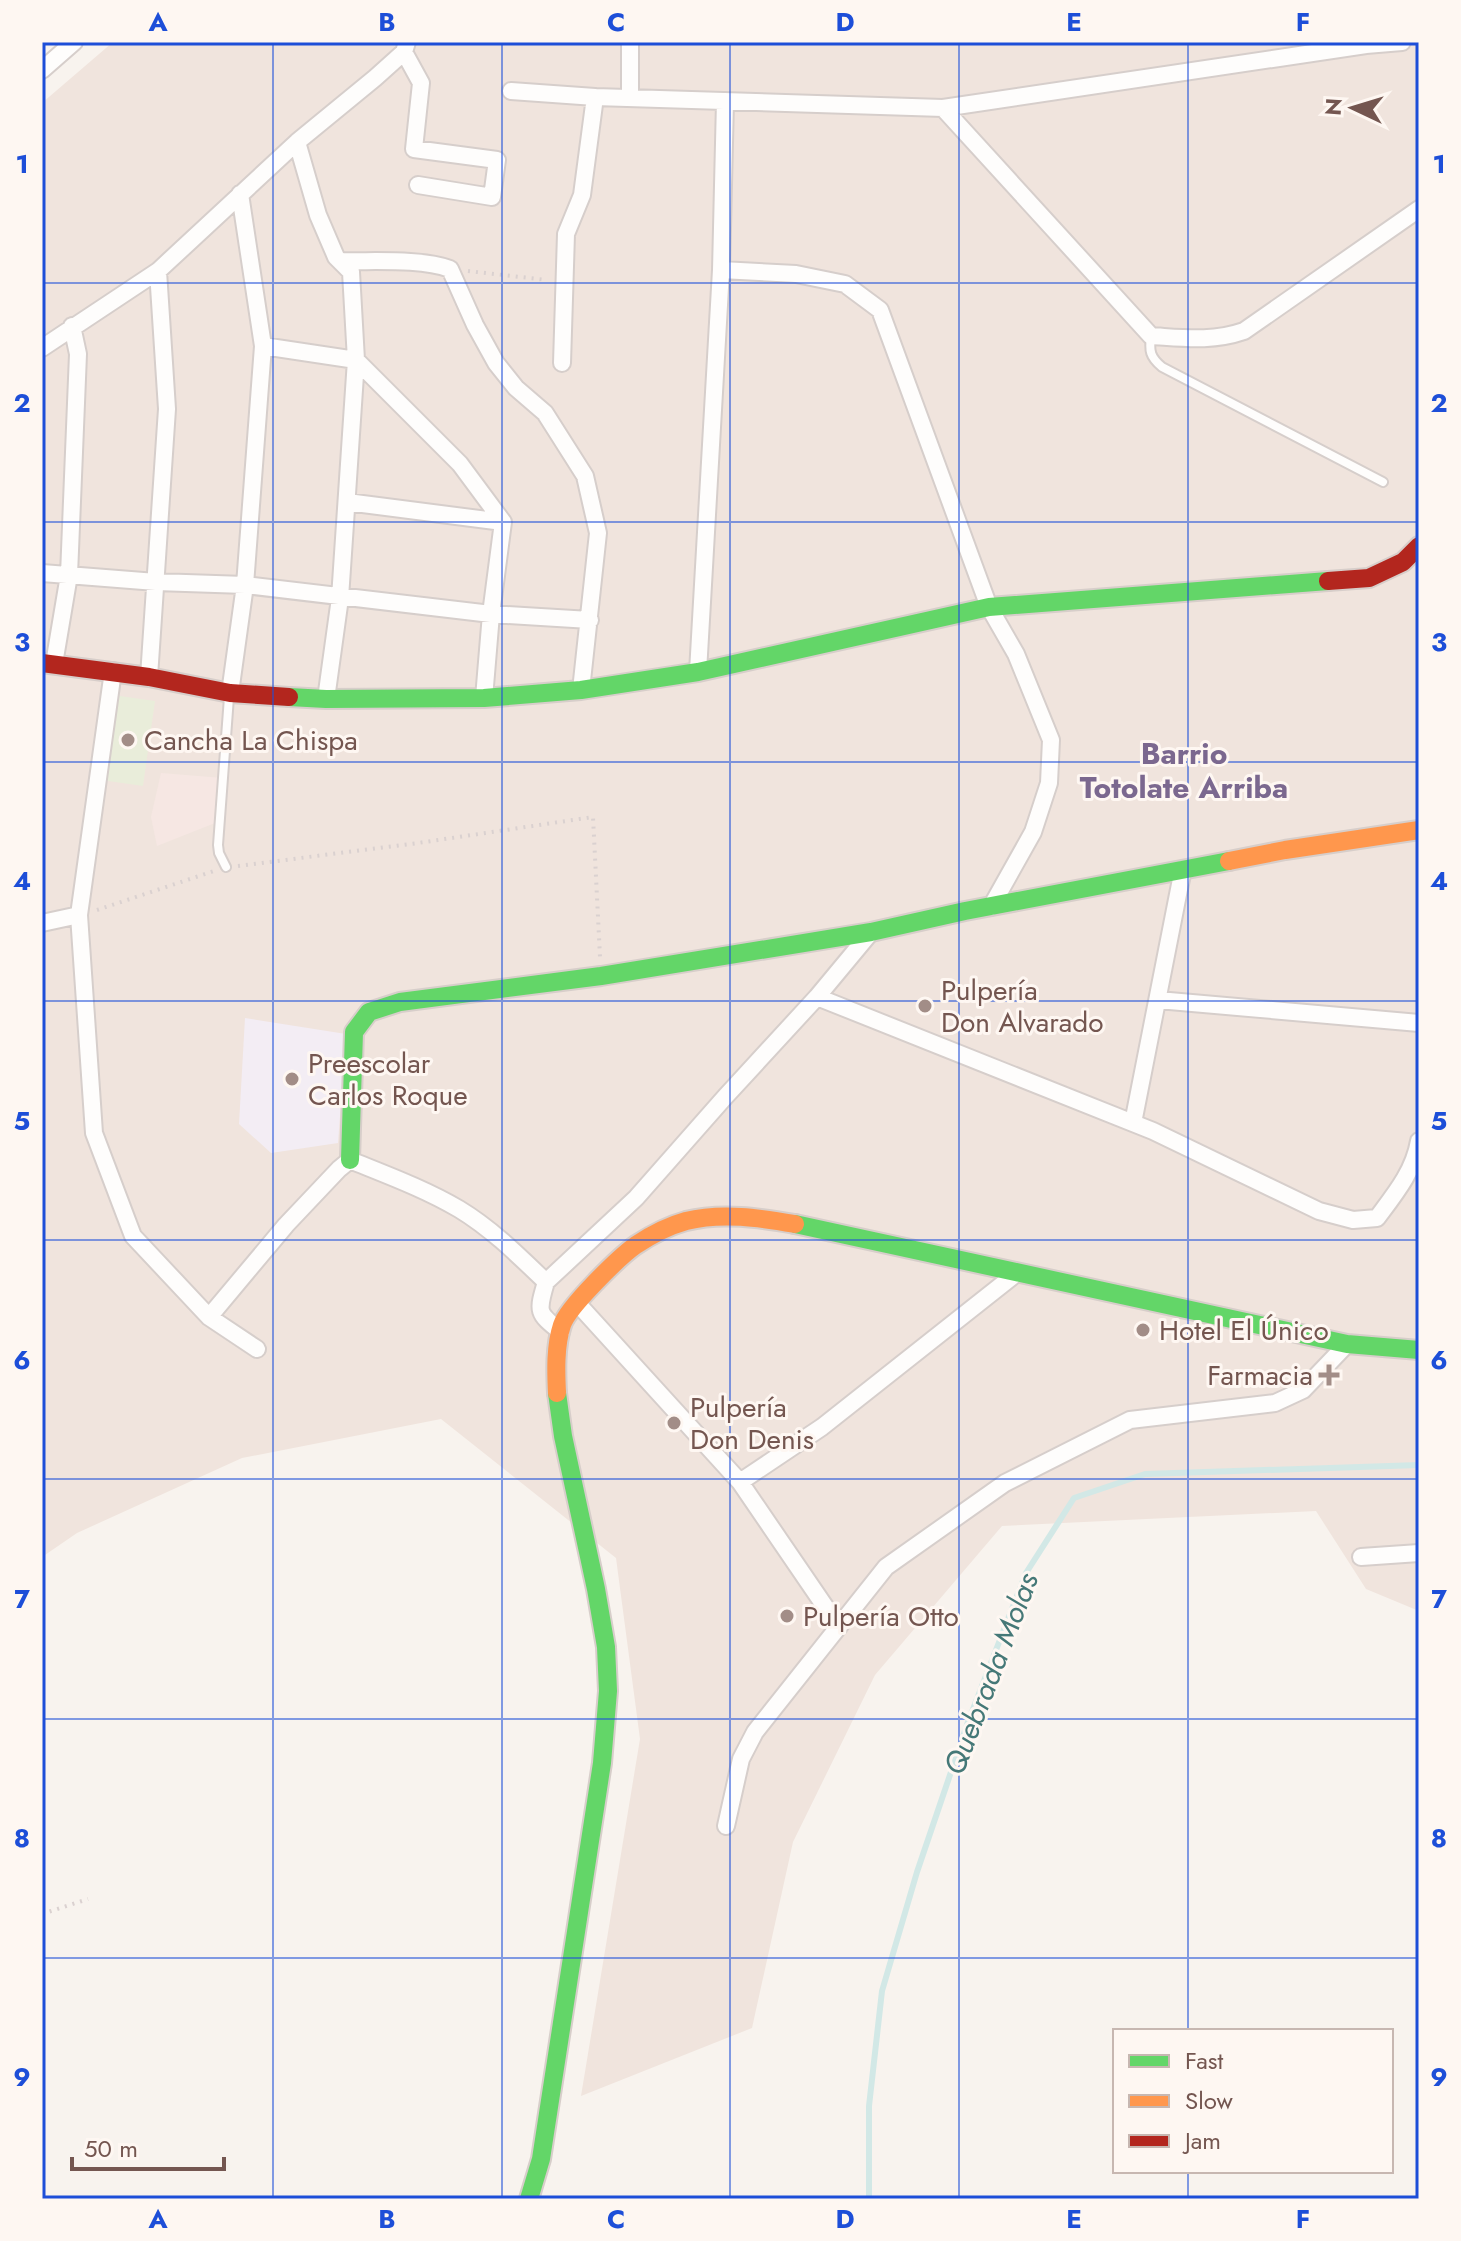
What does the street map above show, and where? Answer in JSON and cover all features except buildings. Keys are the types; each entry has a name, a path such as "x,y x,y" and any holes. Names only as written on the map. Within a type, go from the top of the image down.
{"street":[{"path":"42,70 74,42"},
{"path":"630,42 630,97"},
{"path":"511,91 595,97 943,108 1402,42"},
{"path":"1412,42 1419,43"},
{"path":"42,348 158,271 405,47 421,83 414,149 497,160 492,197 418,185"},
{"path":"562,363 566,234 582,195 595,97"},
{"path":"698,672 721,270 725,101"},
{"path":"943,108 1151,336 1200,339 1244,331 1419,209"},
{"path":"297,142 318,215 336,257 351,272 356,360 340,598 326,699"},
{"path":"230,693 245,585 263,346 240,194"},
{"path":"340,261 438,264 450,269 496,363 516,388 545,413 585,476 598,533 581,690"},
{"path":"721,270 796,274 845,284 880,310 989,607 1016,654 1051,740 1049,783 1033,832 991,907"},
{"path":"149,677 167,409 158,271"},
{"path":"72,326 78,354 69,575 48,663 113,671 230,693 326,699 484,698 581,690 698,672 989,607 1369,578 1403,562 1419,546"},
{"path":"263,346 356,360 460,464 503,522 484,698"},
{"path":"347,502 503,522"},
{"path":"42,573 245,585 491,614 590,620"},
{"path":"113,671 79,915 94,1133 133,1236 209,1317 257,1349"},
{"path":"209,1317 286,1225 350,1160 354,1032 369,1012 400,1002 601,976 871,932 1285,850 1419,830"},
{"path":"1133,1123 1183,869"},
{"path":"42,923 79,915"},
{"path":"561,1332 543,1317 540,1308 546,1282 636,1198 817,997 871,932"},
{"path":"817,997 1133,1123 1319,1211 1353,1220 1377,1218 1405,1181 1418,1147"},
{"path":"1158,1000 1419,1023"},
{"path":"350,1160 404,1181 460,1210 509,1246 546,1282"},
{"path":"529,2199 541,2159 609,1709 606,1650 558,1414 555,1364 562,1322 617,1261 646,1239 672,1225 715,1215 761,1217 1347,1344 1419,1350"},
{"path":"740,1482 822,1427 1018,1272"},
{"path":"578,1304 740,1482 839,1627"},
{"path":"726,1826 741,1759 755,1732 886,1567 1005,1483 1130,1420 1275,1403 1303,1390 1347,1344"},
{"path":"1361,1557 1419,1553"}],"lane":[{"path":"1151,336 1149,350 1162,367 1383,482"},
{"path":"226,867 218,845 230,693"}],"path":[{"path":"450,269 565,282"},
{"path":"79,915 226,867 593,817 601,976"},
{"path":"42,1914 88,1899"}],"shaded area":[{"path":"113,42 1419,42 1419,1611 1366,1589 1316,1511 1002,1526 875,1675 793,1842 752,2028 581,2096 640,1739 616,1558 441,1419 242,1458 77,1533 42,1557 42,103"},
{"path":"161,773 223,778 215,823 157,846 151,817"},
{"name":"Preescolar Carlos Roque","path":"245,1018 346,1034 338,1143 271,1153 239,1124"}],"green space":[{"name":"Cancha La Chispa","path":"113,695 155,701 143,786 101,780"}],"waterway":[{"name":"Quebrada Molas","path":"869,2199 869,2106 882,1991 917,1872 968,1722 1026,1573 1074,1498 1145,1474 1419,1465"}],"traffic: fast":[{"path":"289,697 484,698 581,690 698,672 989,607 1328,581"},
{"path":"350,1160 354,1032 369,1012 400,1002 601,976 871,932 1229,861"},
{"path":"795,1224 1347,1344 1419,1350"},
{"path":"529,2199 541,2159 602,1763 608,1691 606,1647 557,1393"}],"traffic: slow":[{"path":"1229,861 1419,830"},
{"path":"557,1393 558,1342 566,1317 595,1283 636,1245 666,1228 700,1218 741,1217 795,1224"}],"traffic: jam":[{"path":"1328,581 1369,578 1403,562 1419,546"},
{"path":"42,663 149,677 230,693 289,697"}],"place":[{"name":"Cancha La Chispa","path":"128,740"},
{"name":"Pulpería Don Alvarado","path":"925,1006"},
{"name":"Preescolar Carlos Roque","path":"292,1079"},
{"name":"Hotel El Único","path":"1143,1330"},
{"name":"Farmacia","path":"1329,1375"},
{"name":"Pulpería Don Denis","path":"674,1423"},
{"name":"Pulpería Otto","path":"787,1616"}],"district":[{"name":"Barrio Totolate Arriba","path":"1184,771"}]}
